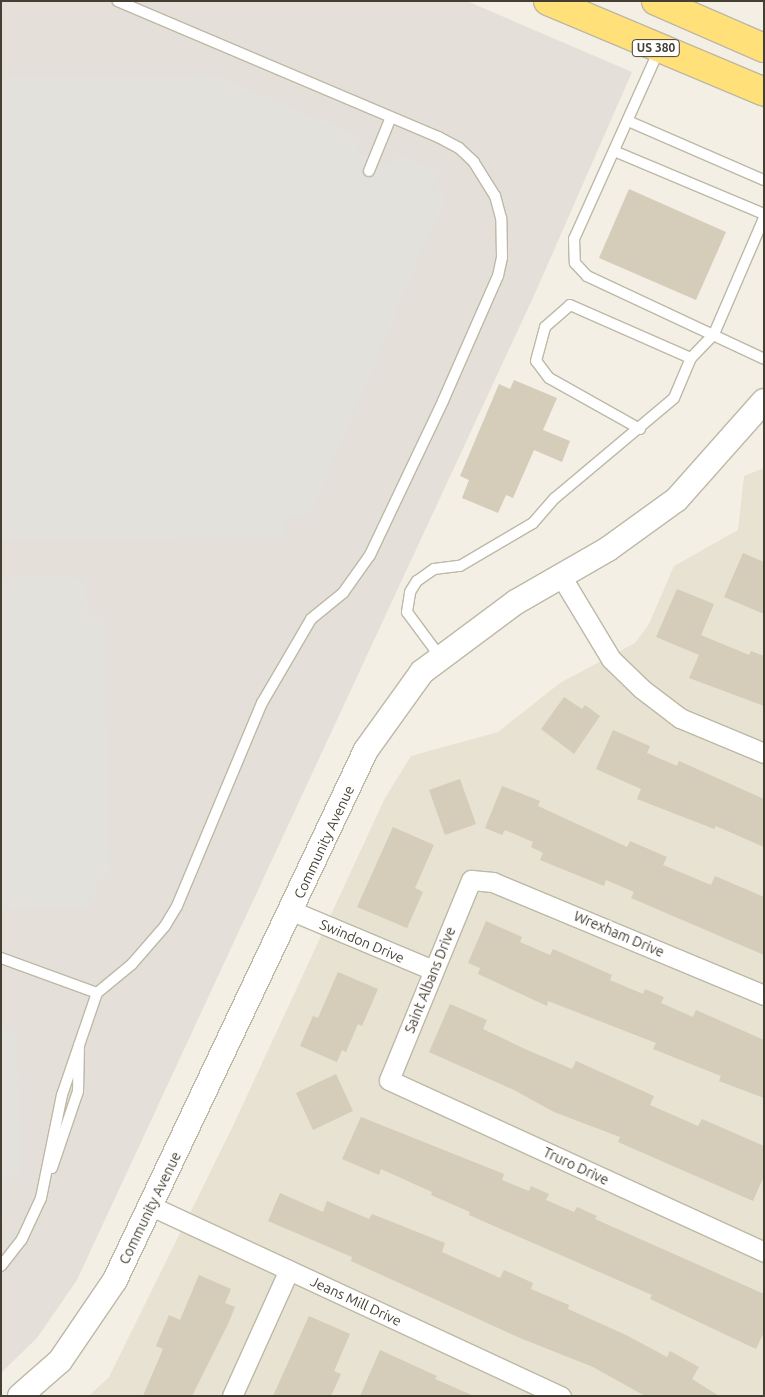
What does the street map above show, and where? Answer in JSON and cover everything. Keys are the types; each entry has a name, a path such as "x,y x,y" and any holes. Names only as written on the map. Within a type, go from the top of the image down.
{"highway":[{"name":"US 380","path":"548,1 764,92"},
{"path":"659,2 764,48"}],"street":[{"name":"Community Avenue","path":"26,1394 60,1361 115,1280 292,911 366,750 422,672 516,602 608,549 677,499 764,402"},
{"path":"561,576 611,659 642,689 680,718 764,753"},
{"name":"Saint Albans Drive","path":"389,1080 433,970 472,880"},
{"name":"Wrexham Drive","path":"472,880 492,882 764,995"},
{"name":"Swindon Drive","path":"292,911 433,970"},
{"name":"Truro Drive","path":"389,1080 764,1252"},
{"name":"Jeans Mill Drive","path":"151,1206 561,1396"},
{"path":"232,1396 290,1270"}],"lane":[{"path":"45,1183 55,1121 78,1040 97,993 148,948 177,906 262,703 311,619 343,593 370,555 498,276 502,257 501,218 486,178 459,148 391,116 118,1"},
{"path":"660,49 574,239 575,263 587,276 764,358"},
{"path":"369,171 391,116"},
{"path":"628,121 764,180"},
{"path":"614,151 764,214"},
{"path":"441,658 408,612 410,592 417,581 434,569 460,566 533,523 554,498 640,429 674,398 691,358 714,334 764,218"},
{"path":"640,429 549,378 536,361 545,327 570,305 691,358"},
{"path":"1,958 97,993"},
{"path":"1,1266 30,1225 67,1131 78,1091 78,1040"}],"shaded area":[{"path":"1,1 467,1 632,72 537,289 77,1280 37,1338 1,1373"},
{"path":"218,77 361,138 356,151 389,166 395,152 440,171 433,189 446,194 308,519 294,513 284,521 285,536 1,541 1,78"},
{"path":"764,468 764,1396 89,1396 109,1377 232,1128 385,798 411,756 498,732 560,683 635,643 649,624 674,566 738,530 744,476"},
{"path":"52,577 85,579 87,617 103,617 110,879 94,879 95,894 86,907 1,910 1,578"},
{"path":"1,1024 4,1031 16,1031 21,1175 7,1175 7,1208 1,1223"}],"building":[{"path":"629,189 726,232 696,300 599,258"},
{"path":"514,380 557,398 543,430 570,441 562,462 534,450 513,498 506,495 498,513 462,498 469,480 460,476 499,384 510,389"},
{"path":"743,553 764,562 764,614 724,597"},
{"path":"677,589 714,604 701,635 749,655 751,651 764,656 764,706 689,678 699,655 656,637"},
{"path":"564,697 582,709 585,705 600,716 574,754 541,729"},
{"path":"613,730 650,746 647,753 677,766 679,761 764,799 764,847 716,826 714,829 637,799 641,789 596,769"},
{"path":"460,779 476,824 445,835 429,790"},
{"path":"502,786 540,801 538,806 627,847 630,841 667,857 663,865 711,885 715,876 764,897 764,955 631,898 634,892 606,880 604,886 540,860 543,853 531,847 533,842 505,830 502,835 485,828"},
{"path":"393,827 434,845 415,888 423,892 407,928 357,907"},
{"path":"486,921 522,937 520,942 550,955 553,949 612,975 610,980 643,994 645,989 664,997 661,1003 693,1017 696,1010 764,1040 764,1098 719,1081 721,1076 653,1049 656,1043 548,1001 547,1006 478,974 480,968 468,963"},
{"path":"338,972 378,989 362,1026 358,1024 346,1052 342,1050 337,1062 300,1046 313,1016 318,1018"},
{"path":"450,1004 487,1020 483,1029 525,1049 572,1069 576,1061 654,1096 650,1105 698,1126 702,1119 764,1146 764,1176 753,1201 618,1142 620,1137 554,1112 514,1090 429,1052"},
{"path":"336,1074 353,1111 313,1130 296,1093"},
{"path":"361,1117 504,1174 502,1180 529,1191 531,1186 549,1194 546,1200 574,1212 577,1207 597,1216 595,1219 764,1294 764,1332 756,1349 650,1299 652,1295 469,1215 470,1212 431,1195 432,1192 381,1169 379,1175 342,1159"},
{"path":"280,1193 323,1212 327,1201 369,1219 372,1214 445,1243 442,1252 500,1278 504,1270 533,1283 531,1289 569,1305 568,1309 626,1335 667,1357 670,1351 699,1367 692,1379 719,1396 645,1396 593,1367 520,1338 351,1261 352,1257 268,1221"},
{"path":"199,1275 231,1289 225,1303 235,1307 228,1324 192,1396 143,1396 163,1349 156,1346 169,1315 180,1320"},
{"path":"309,1316 350,1334 334,1371 341,1374 331,1396 273,1396"},
{"path":"380,1350 437,1376 435,1379 474,1396 360,1396"}]}
